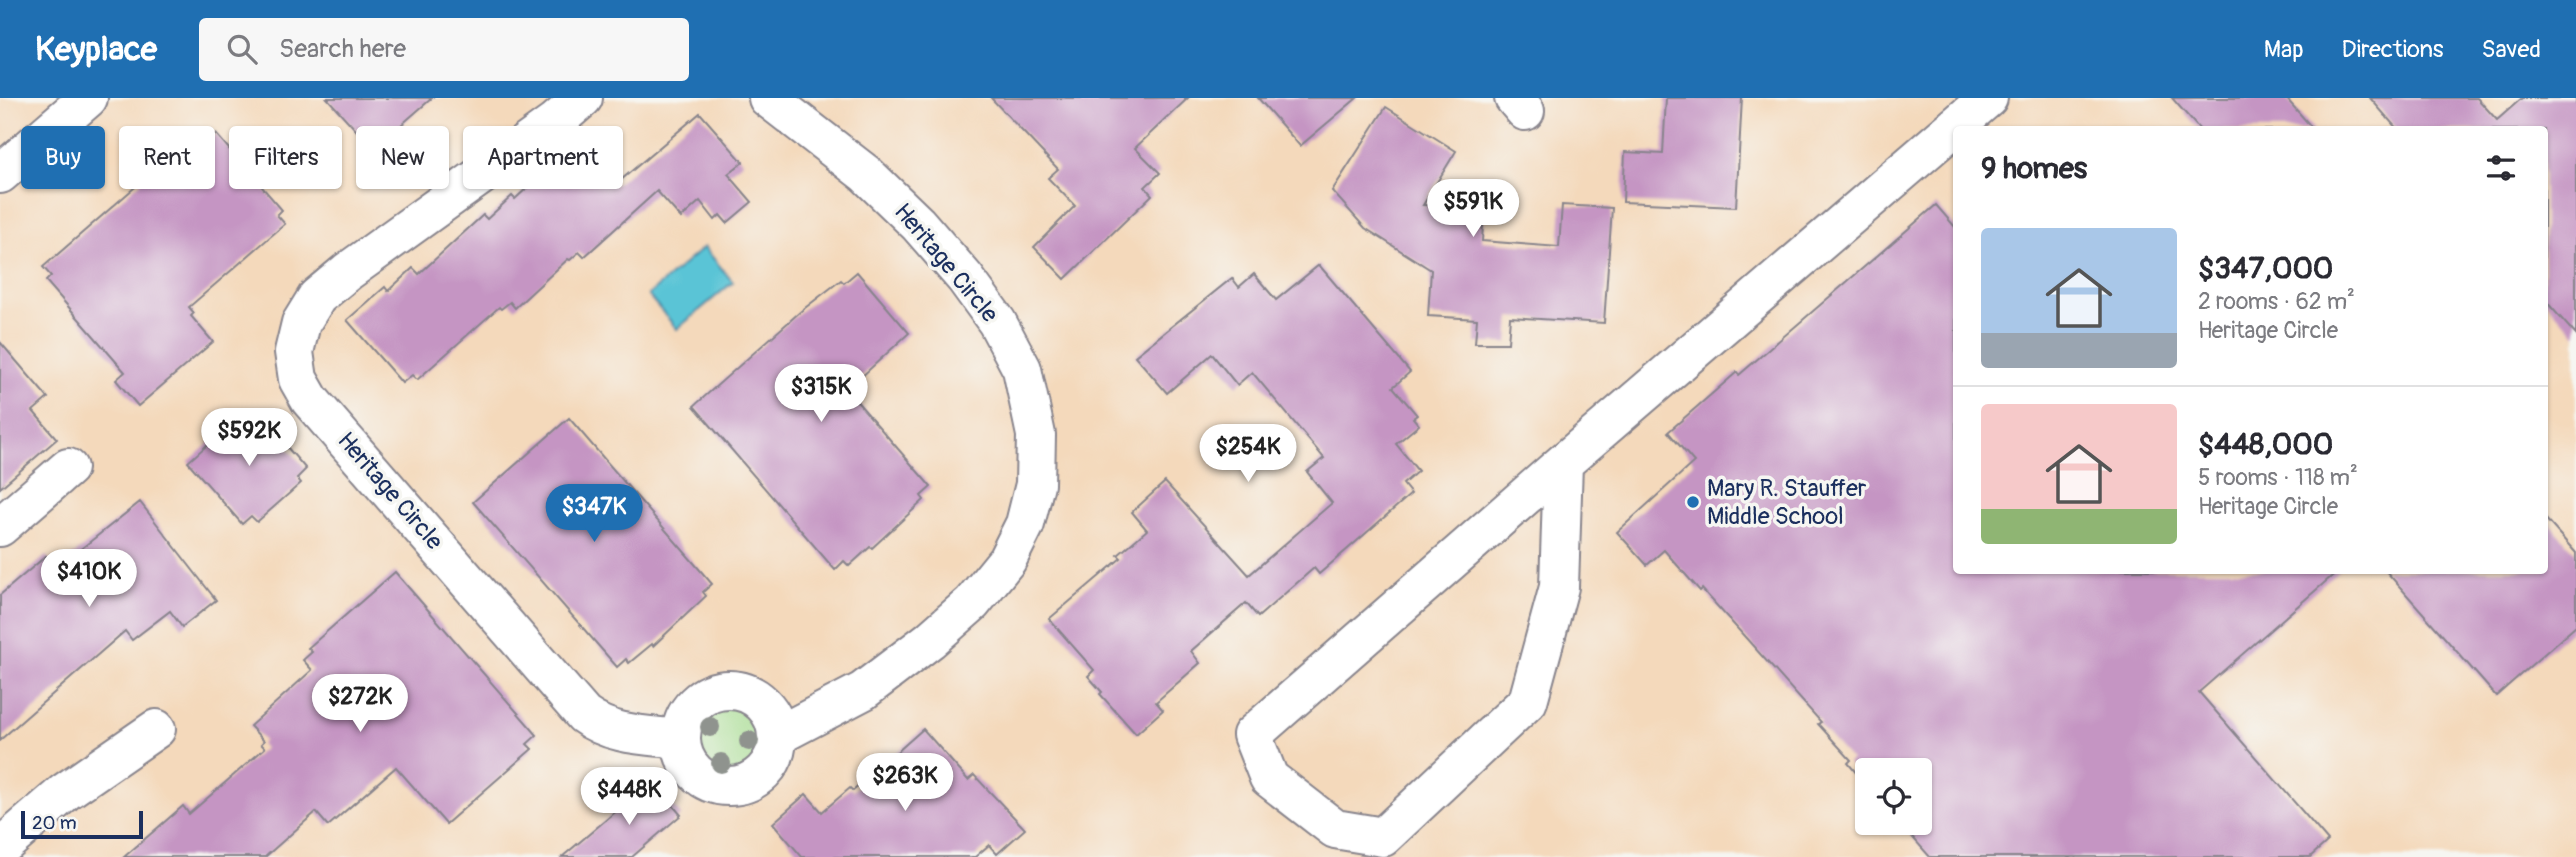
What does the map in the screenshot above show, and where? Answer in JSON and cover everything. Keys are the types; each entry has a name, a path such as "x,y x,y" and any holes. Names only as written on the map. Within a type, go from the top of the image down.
{"street":[{"path":"0,174 88,98"},
{"name":"Heritage Circle","path":"583,98 516,151 347,272 317,298 301,323 294,352 298,379 310,400 584,715 613,731 681,740"},
{"name":"Heritage Circle","path":"768,98 866,174 918,224 965,278 997,322 1022,369 1036,435 1035,484 1025,524 1007,560 972,603 930,640 863,691 777,736"},
{"path":"1955,126 1988,98"},
{"path":"1563,463 1559,587 1528,701 1383,836 1335,829 1269,778 1252,735 1563,463 1953,128"},
{"path":"0,527 68,468"},
{"path":"735,691 751,695 764,705 773,719 777,736 769,765 759,776 731,787 702,779 687,761 681,740 683,723 691,709 703,698 718,692 735,691"},
{"path":"0,848 65,792 156,729"}],"green space":[{"path":"728,700 742,703 754,711 762,723 765,737 762,751 754,763 742,771 728,774 714,771 702,763 694,751 691,737 694,723 702,711 714,703"}],"water":[{"path":"704,247 733,282 677,329 648,295"}],"building":[{"path":"327,98 432,98 400,126 356,126 356,130"},
{"path":"991,98 1188,98 1135,148 1160,173 1145,187 1152,195 1065,279 1034,247 1075,206 1048,178 1058,169"},
{"path":"1258,98 1357,98 1300,146"},
{"path":"1666,98 1742,98 1736,207 1623,202 1625,152 1663,154"},
{"path":"2172,98 2286,98 2310,126 2196,126"},
{"path":"2370,98 2477,98 2497,120 2522,98 2576,98 2576,335 2548,304 2548,126 2394,126"},
{"path":"1386,107 1456,151 1423,205 1484,208 1482,241 1559,247 1562,205 1612,208 1604,323 1510,317 1508,343 1475,343 1477,319 1428,316 1431,270 1365,228 1332,191"},
{"path":"700,113 743,162 728,174 752,202 727,223 720,215 715,220 700,201 681,218 657,191 584,257 579,252 568,259 515,308 510,302 501,309 499,307 417,380 412,375 402,383 347,320 385,287 388,291 413,268 419,274 483,215 487,219 512,196 515,199 526,189 623,189 623,178"},
{"path":"216,134 229,149 229,189 264,189 282,210 277,215 285,224 189,307 194,313 191,316 213,342 138,406 116,380 125,372 46,281 51,276 43,267 133,189 215,189"},
{"path":"1936,205 1953,225 1953,574 2334,574 2199,692 2328,841 2310,857 1930,857 1911,835 1932,835 1932,758 1855,758 1855,771 1848,763 1851,760 1818,724 1821,722 1664,550 1647,565 1617,532 1694,462 1668,432 1737,372 1739,375"},
{"path":"1319,265 1410,372 1393,387 1417,415 1413,418 1419,425 1396,444 1418,471 1403,484 1411,494 1319,574 1314,568 1258,617 1246,603 1191,651 1200,663 1156,702 1163,710 1136,734 1100,694 1102,692 1088,676 1094,670 1049,619 1121,558 1118,555 1147,530 1132,512 1165,482 1249,575 1332,503 1307,472 1324,458 1252,372 1237,385 1212,354 1167,393 1135,356 1232,278 1239,287 1254,274 1276,300"},
{"path":"857,272 909,333 847,390 931,487 921,496 924,500 872,548 849,566 844,561 835,570 694,406 801,311 841,280 844,283"},
{"path":"0,342 48,398 33,411 57,439 0,488"},
{"path":"254,409 306,469 297,478 301,483 257,522 251,516 242,524 188,462 225,429 228,432"},
{"path":"569,418 712,584 703,592 706,596 653,646 652,644 629,663 626,659 617,667 473,502"},
{"path":"140,502 216,600 182,627 170,611 132,640 125,631 0,740 0,595 46,556 57,568"},
{"path":"2548,522 2576,553 2576,626 2496,696 2389,574 2548,574"},
{"path":"395,572 537,735 527,744 532,749 446,824 396,767 328,826 316,812 265,857 124,857 183,806 189,814 265,748 261,744 264,741 250,726 312,670 303,660 312,652 308,648"},
{"path":"923,729 968,780 974,775 1025,829 997,854 989,845 975,857 802,857 773,823 806,794 822,812 850,788 853,791"},
{"path":"652,781 681,815 632,857 562,857"}],"place":[{"name":"Mary R. Stauffer Middle School","path":"1693,502"}]}
